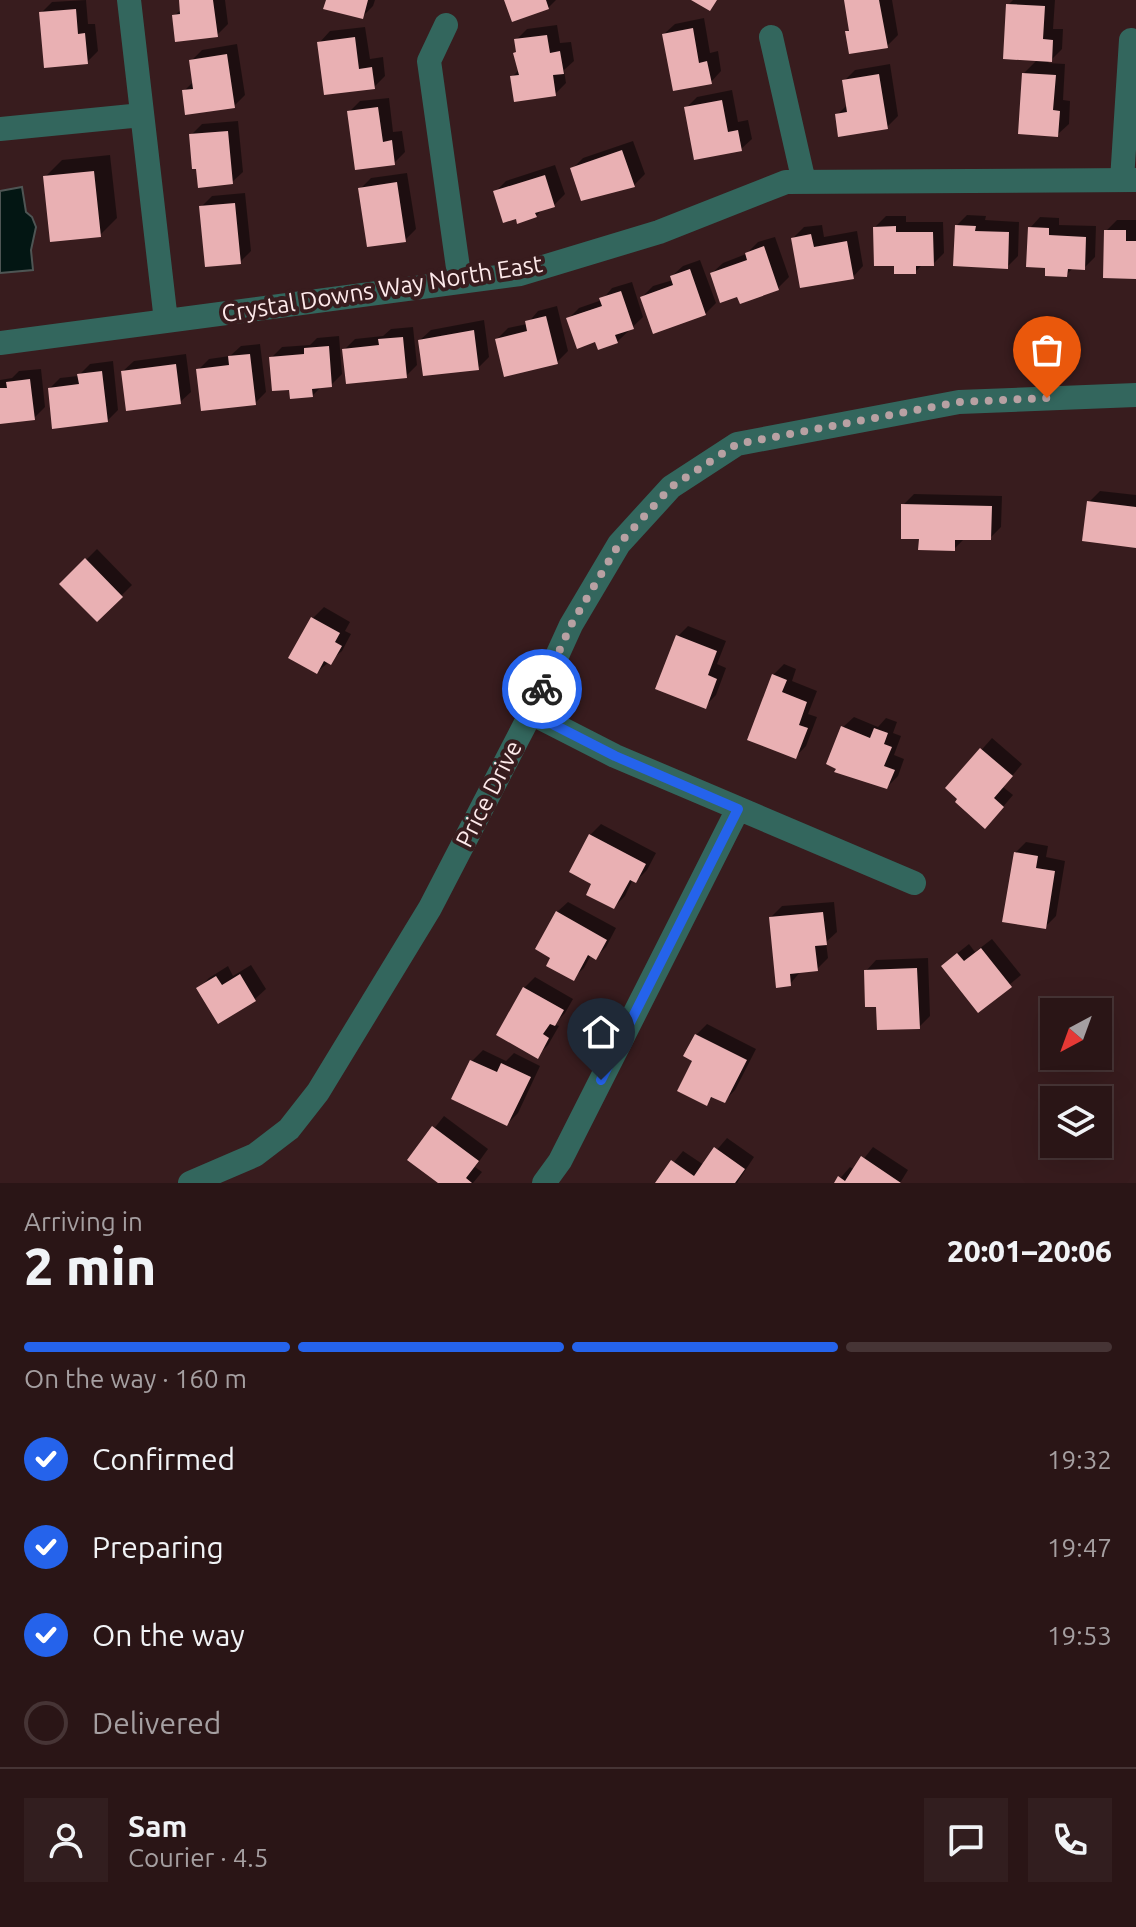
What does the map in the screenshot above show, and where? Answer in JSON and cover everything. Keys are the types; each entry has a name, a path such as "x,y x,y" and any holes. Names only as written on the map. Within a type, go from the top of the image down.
{"street":[{"path":"129,0 166,321"},
{"path":"446,25 429,61 460,282"},
{"path":"771,37 804,182"},
{"path":"1129,180 1131,40"},
{"path":"0,129 142,115"},
{"name":"Crystal Downs Way North East","path":"0,343 520,274 659,232 786,182 1129,180"},
{"name":"Price Drive","path":"190,1183 255,1155 289,1129 318,1092 430,908 531,713 571,625 619,544 671,487 737,444 959,402 1136,395"},
{"path":"531,713 615,756 914,883"},
{"path":"544,1183 560,1161 738,809"}],"shaded area":[{"path":"22,187 26,212 36,227 31,250 33,270 0,273 0,191"}],"building":[{"path":"179,0 213,0 218,37 175,42 172,15 180,14"},
{"path":"326,0 368,0 363,19 323,9"},
{"path":"504,0 546,0 549,9 512,22"},
{"path":"691,0 717,0 710,11"},
{"path":"844,0 879,0 888,48 849,54"},
{"path":"1006,4 1045,6 1043,39 1053,40 1052,62 1003,59"},
{"path":"76,9 78,34 85,33 88,64 44,68 39,12"},
{"path":"693,28 699,63 707,61 712,84 673,91 662,34"},
{"path":"547,35 550,53 560,51 564,74 553,75 556,96 514,102 510,76 519,75 513,53 516,52 514,39"},
{"path":"355,37 359,69 372,67 375,89 324,95 317,42"},
{"path":"227,54 235,108 185,115 182,90 193,89 189,60"},
{"path":"1022,73 1056,75 1053,110 1060,111 1058,137 1018,134"},
{"path":"879,74 888,129 838,137 835,114 847,112 842,80"},
{"path":"722,100 728,132 738,130 742,151 694,160 684,107"},
{"path":"378,107 383,142 392,140 395,165 355,170 347,111"},
{"path":"228,131 233,184 198,188 196,169 192,169 189,134"},
{"path":"622,150 635,187 581,201 570,168"},
{"path":"94,171 101,237 50,242 43,176"},
{"path":"545,175 555,207 535,213 537,217 517,224 516,219 503,223 493,191"},
{"path":"397,182 406,242 367,247 358,188"},
{"path":"235,203 241,264 205,267 199,206"},
{"path":"955,225 976,226 975,231 1009,232 1008,269 953,266"},
{"path":"896,226 896,232 933,232 934,266 916,266 916,274 894,274 894,266 874,266 873,227"},
{"path":"1028,227 1049,228 1049,235 1086,237 1085,270 1068,269 1067,277 1045,276 1045,268 1026,267"},
{"path":"1104,230 1126,230 1126,241 1136,241 1136,279 1103,278"},
{"path":"811,234 814,247 847,241 854,279 800,288 791,238"},
{"path":"764,246 779,290 740,304 737,297 720,303 710,273 747,260 745,253"},
{"path":"690,269 706,315 653,334 640,297 673,285 670,276"},
{"path":"621,291 634,329 615,335 618,343 598,350 595,342 577,349 566,318 602,306 599,298"},
{"path":"546,316 558,364 504,377 495,339 527,331 525,321"},
{"path":"474,330 479,370 423,376 418,340"},
{"path":"403,337 407,378 346,384 342,349 379,345 378,339"},
{"path":"329,346 332,387 312,389 313,397 290,399 289,390 272,391 269,357 304,354 304,348"},
{"path":"250,354 256,405 201,411 196,369 229,365 228,356"},
{"path":"176,364 181,404 126,411 121,371"},
{"path":"102,371 108,422 52,429 48,388 79,384 77,374"},
{"path":"30,379 35,420 0,424 0,388 7,388 6,382"},
{"path":"1087,501 1136,507 1136,548 1082,541"},
{"path":"901,504 992,506 991,540 955,540 955,551 918,550 919,539 901,539"},
{"path":"85,558 123,597 97,622 59,584"},
{"path":"311,617 340,633 335,642 342,646 331,665 324,661 317,674 288,658"},
{"path":"676,635 717,651 708,675 717,679 706,709 655,689"},
{"path":"772,674 787,680 782,692 807,702 799,725 808,728 796,759 747,740"},
{"path":"841,726 870,738 874,728 888,733 884,744 892,747 884,766 895,770 887,789 834,772 836,769 826,764"},
{"path":"980,748 1013,776 994,798 1004,807 985,829 955,802 957,799 945,788"},
{"path":"589,834 646,864 636,883 630,880 614,909 586,895 591,884 569,872"},
{"path":"1014,852 1038,856 1036,868 1055,871 1046,929 1002,922"},
{"path":"556,911 607,940 596,960 588,955 574,981 546,966 550,958 535,949"},
{"path":"823,912 827,945 815,946 818,971 790,974 791,986 776,988 769,917"},
{"path":"981,948 1012,987 978,1013 941,966 957,953 964,961"},
{"path":"917,968 920,1029 877,1030 876,1007 865,1007 864,970"},
{"path":"240,974 256,1001 218,1024 196,988 216,976 222,985"},
{"path":"523,987 564,1010 555,1026 550,1024 543,1034 549,1038 538,1059 496,1035"},
{"path":"695,1034 747,1060 725,1103 711,1097 707,1106 677,1091 692,1061 683,1056"},
{"path":"470,1060 497,1072 501,1063 531,1077 507,1126 451,1099"},
{"path":"432,1126 479,1161 466,1178 472,1183 438,1183 407,1160"},
{"path":"714,1147 745,1169 735,1183 655,1183 671,1160 694,1176"},
{"path":"861,1156 901,1183 834,1183 838,1176 845,1181"}],"way so far":[{"path":"542,689 571,625 619,544 671,487 737,444 959,402 1047,398"}],"route":[{"path":"542,689 531,713 615,756 738,809 601,1080"}]}
